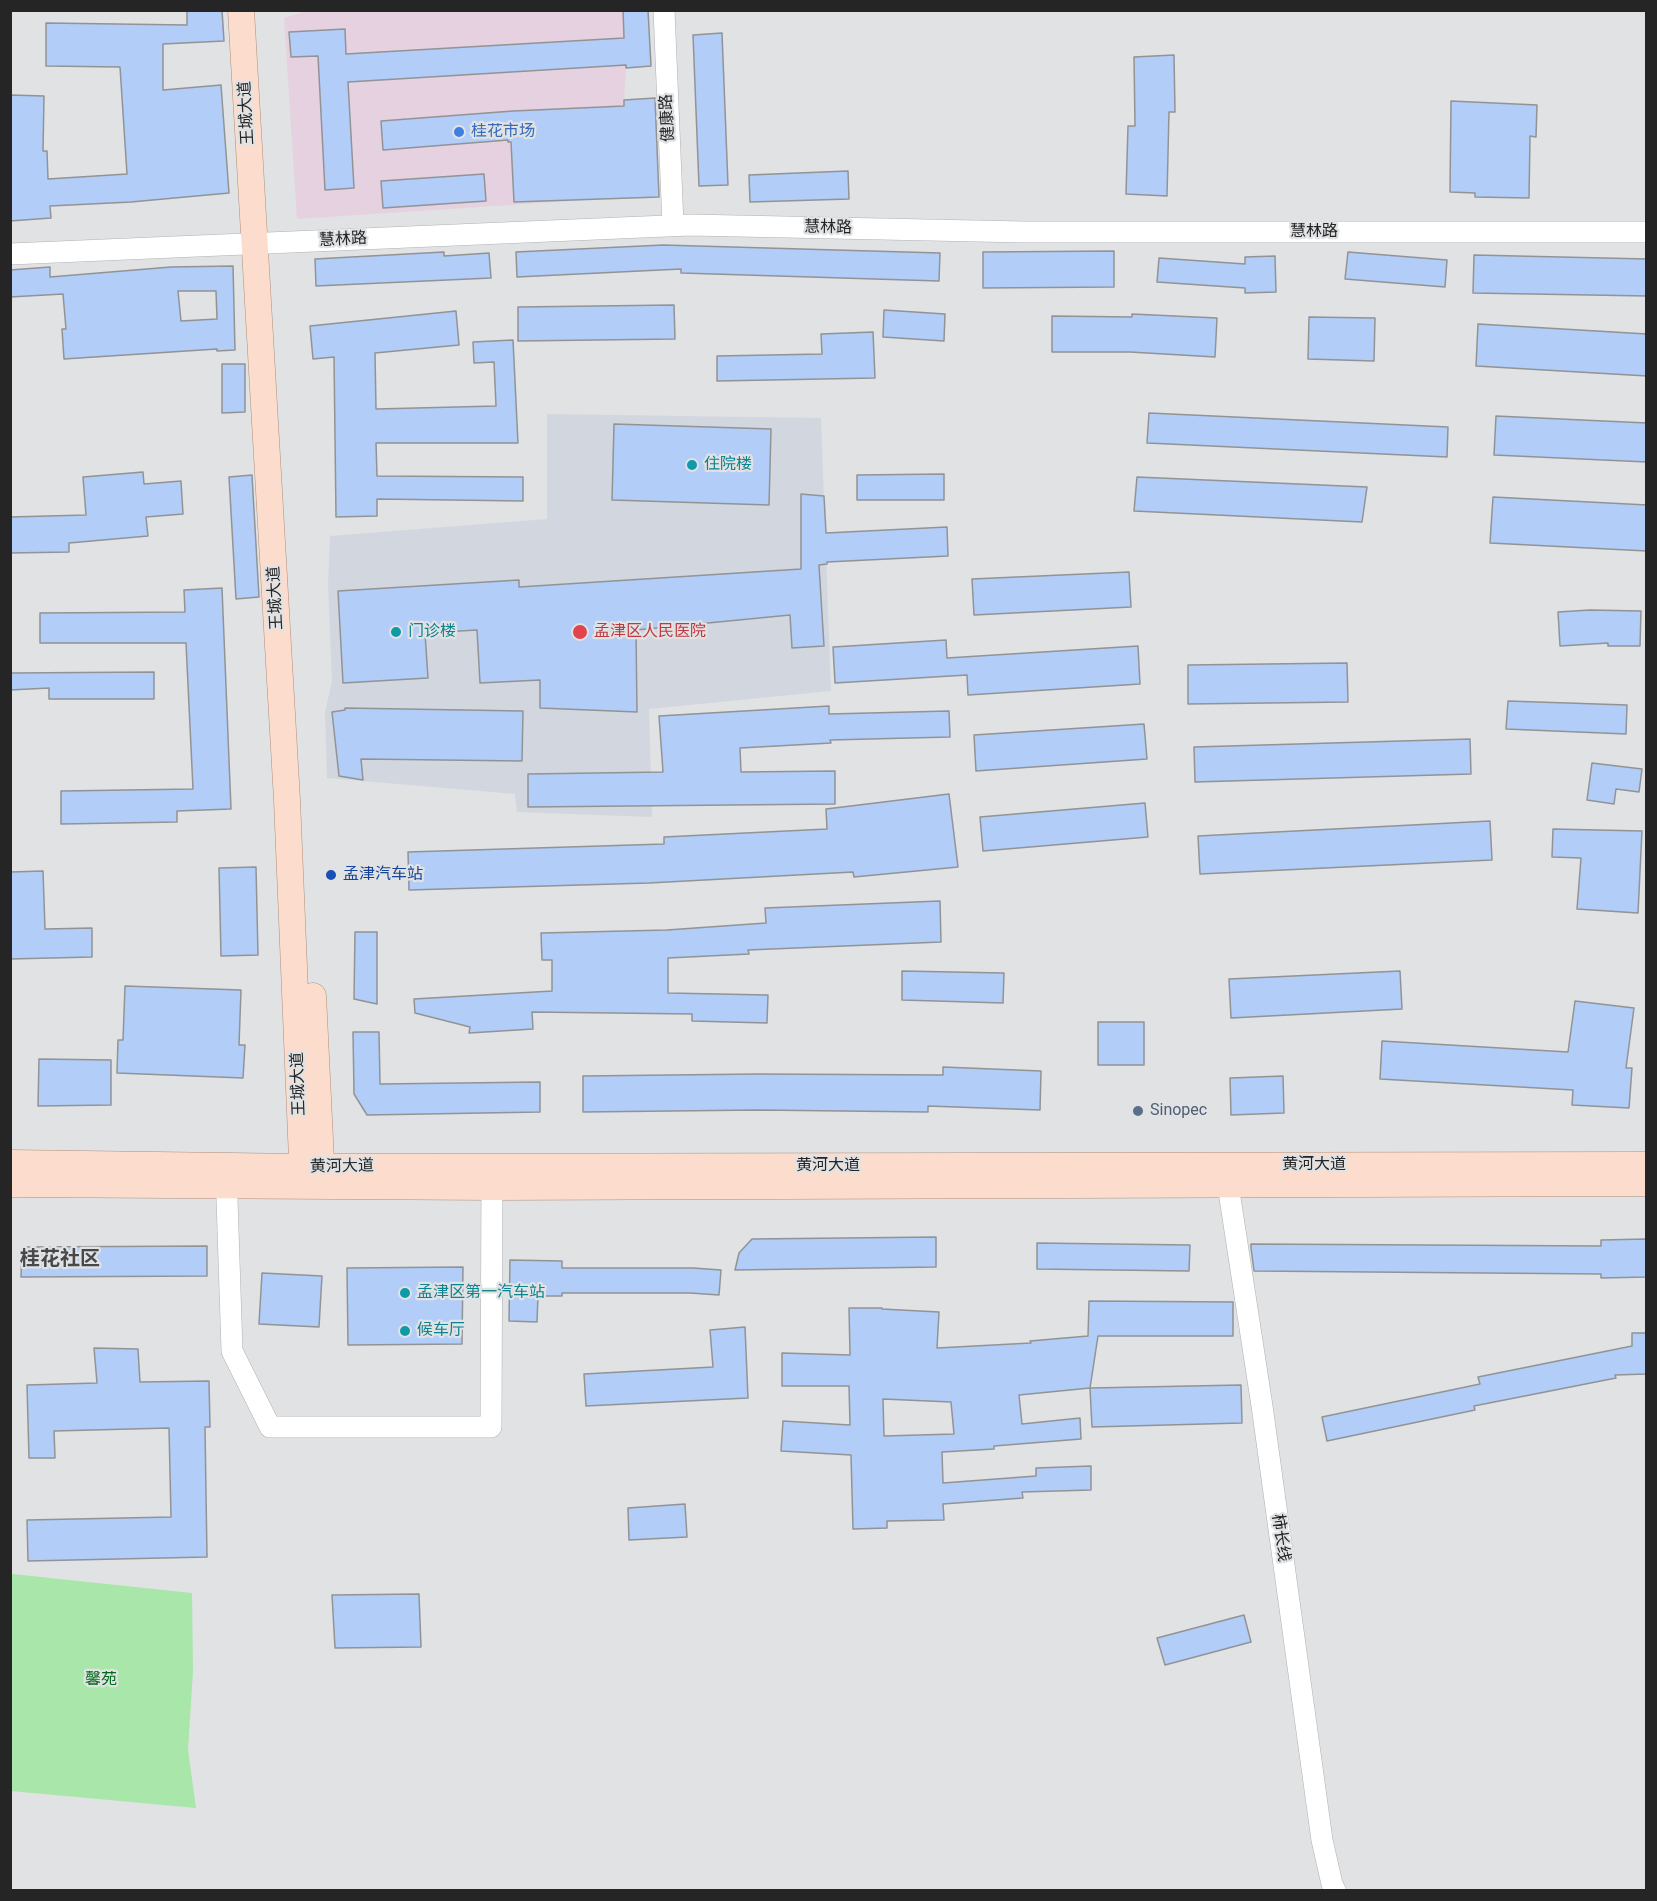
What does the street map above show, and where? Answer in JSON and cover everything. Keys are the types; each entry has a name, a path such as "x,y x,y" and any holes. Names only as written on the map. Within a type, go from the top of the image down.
{"main road":[{"name":"王城大道","path":"242,10 262,243"},
{"name":"王城大道","path":"255,10 262,243 313,1176"},
{"name":"黄河大道","path":"10,1163 226,1176"},
{"name":"黄河大道","path":"10,1184 226,1176 492,1176 1647,1165"},
{"name":"黄河大道","path":"492,1176 1228,1185 1647,1183"}],"street":[{"name":"健康路","path":"664,10 673,225"},
{"name":"慧林路","path":"10,254 673,225 1024,232 1647,232"},
{"path":"226,1176 232,1351 270,1427 416,1428 492,1427 492,1176"},
{"name":"柿长线","path":"1228,1185 1262,1406 1322,1839 1335,1890"}],"shaded area":[{"name":"桂花市场","path":"310,10 623,11 626,68 624,100 630,197 297,219 284,18"},
{"name":"孟津区人民医院","path":"547,414 821,418 831,691 649,709 652,817 517,812 515,794 327,778 325,713 332,681 328,584 330,536 547,519"}],"green space":[{"name":"馨苑","path":"11,1521 12,1574 192,1593 193,1671 188,1750 196,1808 11,1791"}],"building":[{"path":"187,10 222,10 224,41 163,44 163,90 221,85 229,193 131,202 50,206 51,218 10,221 10,95 44,96 43,151 47,151 48,179 127,174 120,67 46,66 46,23 187,25"},
{"path":"623,10 648,10 651,66 626,68 626,65 348,82 354,188 325,190 318,56 291,57 289,32 345,29 346,54 624,38"},
{"path":"722,33 728,185 699,186 693,35"},
{"path":"1174,55 1175,112 1169,112 1167,196 1126,194 1128,126 1135,126 1134,57"},
{"path":"655,98 659,197 514,202 511,142 508,140 383,150 381,121 513,111 624,106 624,100"},
{"path":"1451,101 1537,105 1536,137 1530,136 1529,198 1475,197 1475,193 1450,192"},
{"path":"848,171 849,199 750,202 749,175"},
{"path":"484,174 486,201 383,208 381,181"},
{"path":"663,245 940,253 939,281 681,273 681,269 517,277 516,252"},
{"path":"1114,251 1114,287 983,288 983,252"},
{"path":"444,252 444,256 489,253 491,278 316,286 315,259"},
{"path":"1348,252 1447,260 1445,287 1345,279"},
{"path":"1474,255 1647,259 1647,296 1473,293"},
{"path":"1275,256 1276,292 1245,293 1245,288 1157,282 1159,258 1245,264 1245,257"},
{"path":"233,266 235,350 217,351 217,349 64,359 62,329 66,329 63,294 10,297 10,270 50,267 50,277 171,267","holes":["178,291 216,291 217,319 181,321"]},
{"path":"674,305 675,339 518,341 518,307"},
{"path":"884,310 945,314 944,341 883,337"},
{"path":"456,311 459,345 375,353 376,409 496,406 494,362 474,363 473,342 513,340 518,443 376,443 377,476 523,477 523,501 377,499 377,516 336,517 334,357 313,359 310,326"},
{"path":"1132,314 1217,318 1215,357 1130,352 1052,352 1052,316 1132,317"},
{"path":"1309,317 1375,318 1374,361 1308,359"},
{"path":"1478,324 1647,334 1647,376 1476,366"},
{"path":"873,332 875,378 717,381 717,356 822,354 821,334"},
{"path":"222,364 245,364 245,412 222,413"},
{"path":"1149,413 1448,427 1447,457 1147,443"},
{"path":"1496,416 1647,423 1647,462 1494,455"},
{"name":"住院楼","path":"614,424 771,429 769,505 612,500"},
{"path":"143,472 144,484 181,481 183,514 146,517 148,536 69,543 69,552 10,553 10,517 86,515 83,477"},
{"path":"944,474 944,500 857,500 857,475"},
{"path":"252,475 259,597 236,599 229,477"},
{"path":"1137,477 1367,487 1362,522 1134,511"},
{"path":"801,494 824,496 826,533 947,527 948,556 827,562 827,564 819,565 824,646 792,648 790,615 636,630 637,712 540,708 540,680 480,683 477,630 425,633 428,678 343,683 338,591 519,580 519,587 801,569"},
{"path":"1493,497 1647,505 1647,551 1490,543"},
{"path":"1129,572 1131,607 974,615 972,579"},
{"path":"222,588 231,809 177,811 177,822 61,824 61,791 193,789 186,643 40,643 40,613 185,612 184,590"},
{"path":"1641,611 1640,646 1608,646 1608,643 1560,646 1558,612"},
{"path":"946,640 947,658 1138,646 1140,684 968,695 967,675 835,683 833,647"},
{"path":"1347,663 1348,702 1188,704 1188,665"},
{"path":"154,672 154,699 49,699 49,688 10,690 10,673"},
{"path":"1508,701 1627,705 1626,734 1506,729"},
{"path":"829,706 829,714 949,711 950,737 830,740 831,743 740,748 741,772 835,771 835,804 528,807 528,774 663,772 659,716"},
{"path":"345,708 523,711 522,761 361,759 363,780 339,776 332,712 345,710"},
{"path":"1144,724 1147,759 976,771 974,735"},
{"path":"1470,739 1471,774 1195,782 1194,747"},
{"path":"1592,763 1642,769 1639,792 1616,789 1614,804 1587,800"},
{"path":"949,794 958,867 854,877 853,872 649,883 409,890 408,852 664,844 664,837 827,829 826,809"},
{"path":"1145,803 1148,837 983,851 980,817"},
{"path":"1490,821 1492,860 1200,874 1198,836"},
{"path":"1553,829 1642,831 1638,913 1577,909 1581,858 1552,857"},
{"path":"256,867 258,955 221,956 219,868"},
{"path":"43,871 45,929 92,928 92,957 10,959 10,872"},
{"path":"940,901 941,942 748,950 749,954 668,958 668,993 768,995 767,1023 692,1021 692,1014 532,1012 533,1029 469,1033 470,1027 415,1013 414,999 552,991 552,960 542,960 541,933 667,930 766,923 765,908"},
{"path":"355,932 377,932 377,1004 354,999"},
{"path":"902,971 1004,973 1003,1003 902,1000"},
{"path":"1400,971 1402,1009 1231,1018 1229,979"},
{"path":"125,986 241,990 239,1045 245,1045 243,1078 117,1073 118,1040 123,1040"},
{"path":"1575,1001 1634,1008 1626,1068 1632,1068 1629,1108 1572,1105 1573,1090 1380,1079 1382,1041 1568,1052"},
{"path":"1098,1022 1144,1022 1144,1065 1098,1065"},
{"path":"353,1032 379,1032 380,1084 540,1082 540,1112 367,1115 354,1094"},
{"path":"39,1059 111,1060 111,1105 38,1106"},
{"path":"943,1067 1041,1071 1040,1110 928,1106 928,1112 758,1110 583,1112 583,1076 943,1075"},
{"path":"1283,1076 1284,1113 1231,1115 1230,1078"},
{"path":"936,1237 936,1267 735,1270 739,1253 752,1239"},
{"path":"1647,1239 1647,1277 1601,1278 1601,1274 1254,1271 1251,1248 1251,1244 1601,1246 1601,1240"},
{"path":"1037,1243 1190,1245 1189,1271 1037,1269"},
{"path":"207,1246 207,1276 21,1277 22,1247"},
{"path":"510,1260 562,1261 562,1268 721,1270 719,1295 562,1293 562,1296 538,1296 537,1322 509,1321"},
{"name":"孟津区第一汽车站","path":"463,1267 462,1344 348,1345 347,1268"},
{"path":"262,1273 322,1276 319,1327 259,1324"},
{"path":"1089,1301 1233,1302 1233,1336 1098,1336 1090,1388 1019,1395 1022,1424 1080,1418 1081,1439 994,1446 994,1449 942,1452 943,1483 1036,1476 1036,1468 1091,1466 1091,1490 1022,1492 1023,1498 943,1504 944,1520 887,1521 887,1528 853,1529 851,1455 781,1451 783,1421 850,1425 849,1386 782,1386 782,1353 850,1355 849,1308 939,1312 937,1348 1031,1343 1030,1341 1088,1336","holes":["883,1399 951,1402 954,1434 884,1436"]},
{"path":"745,1327 748,1398 586,1406 584,1374 713,1367 710,1330"},
{"path":"1632,1333 1647,1333 1647,1374 1615,1375 1616,1378 1474,1406 1475,1410 1327,1441 1322,1417 1480,1384 1478,1377 1632,1346"},
{"path":"94,1348 138,1349 140,1382 209,1381 210,1427 205,1427 207,1557 28,1561 27,1520 171,1517 169,1428 54,1431 55,1458 29,1458 27,1385 97,1383"},
{"path":"1241,1385 1242,1423 1092,1427 1090,1388"},
{"path":"685,1504 687,1537 629,1540 628,1508"},
{"path":"419,1594 421,1647 335,1648 332,1595"},
{"path":"1244,1615 1251,1642 1165,1665 1157,1638"}],"place":[{"name":"桂花市场","path":"459,132"},
{"name":"住院楼","path":"692,465"},
{"name":"门诊楼","path":"396,632"},
{"name":"孟津区人民医院","path":"580,632"},
{"name":"孟津汽车站","path":"331,875"},
{"name":"Sinopec","path":"1138,1111"},
{"name":"孟津区第一汽车站","path":"405,1293"},
{"name":"候车厅","path":"405,1331"}],"district":[{"name":"桂花社区","path":"60,1260"}]}
